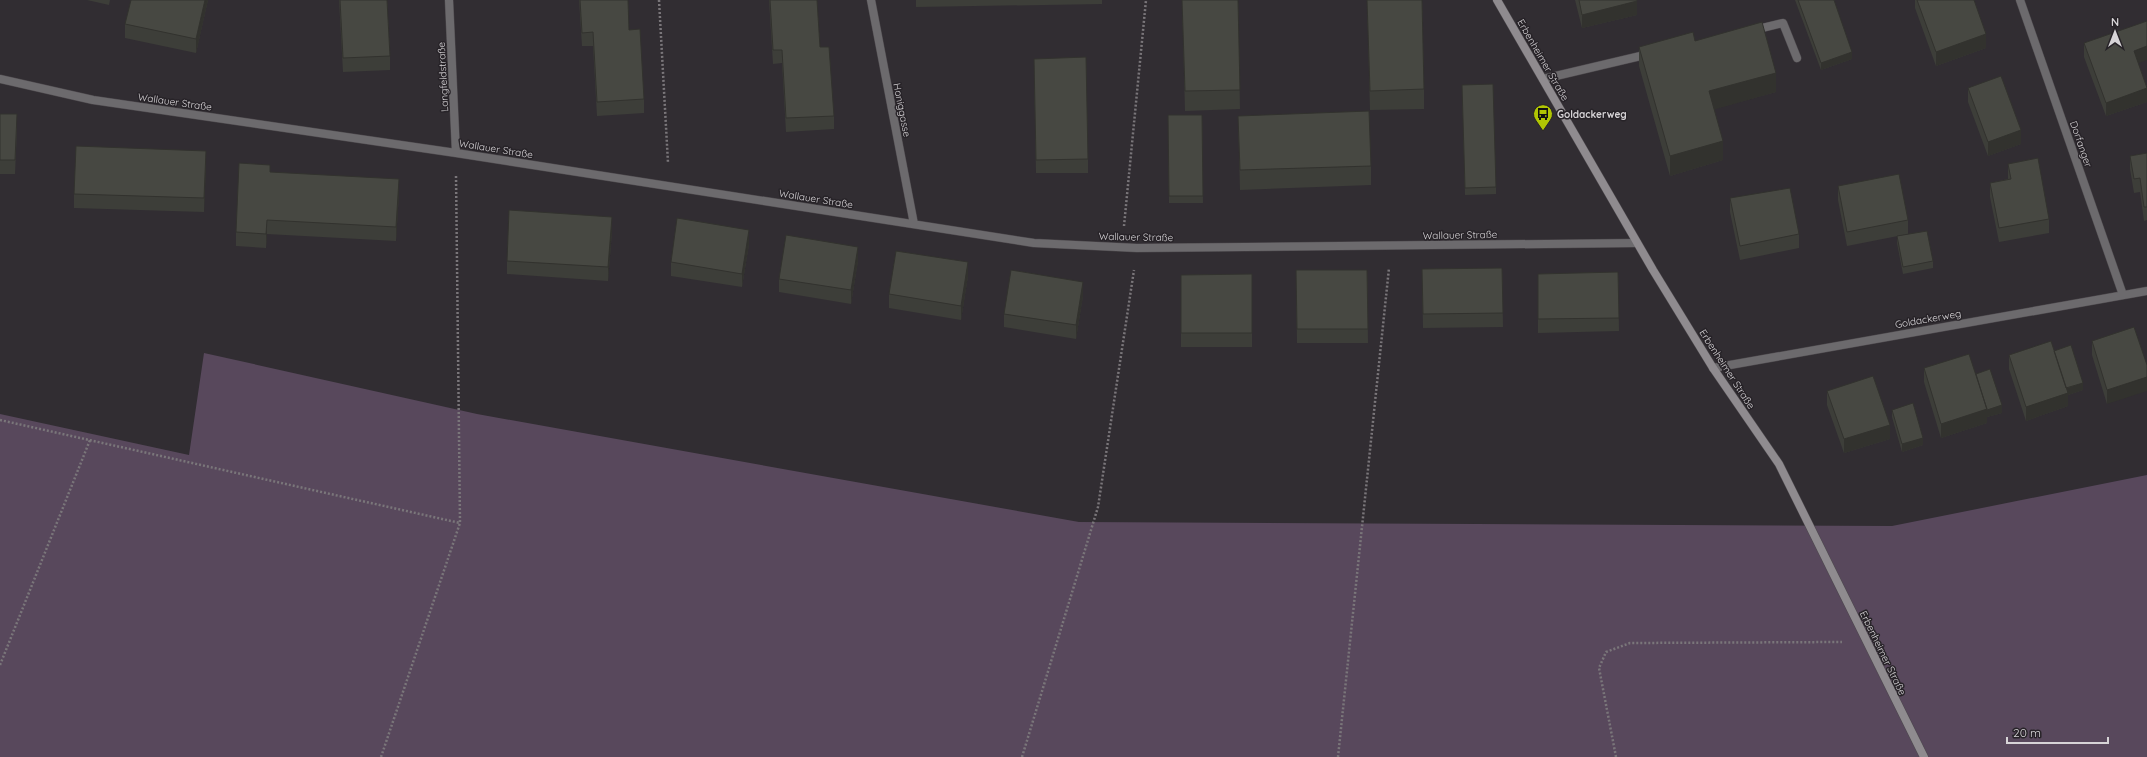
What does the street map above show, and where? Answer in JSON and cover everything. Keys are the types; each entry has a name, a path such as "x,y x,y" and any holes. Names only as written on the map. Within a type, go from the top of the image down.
{"street":[{"name":"Langfeldstraße","path":"449,0 456,152"},
{"name":"Honiggasse","path":"872,0 914,224"},
{"name":"Erbenheimer Straße","path":"1497,0 1637,243 1713,368 1779,464 1924,757"},
{"name":"Dorfanger","path":"2020,0 2123,295"},
{"path":"1744,32 1783,23 1797,58"},
{"path":"1543,79 1659,52"},
{"name":"Wallauer Straße","path":"0,78 93,100 456,152 1034,243 1122,248 1637,243"},
{"name":"Goldackerweg","path":"1713,368 2147,291"}],"path":[{"path":"659,0 669,186"},
{"path":"1122,248 1146,0"},
{"path":"381,757 460,523 456,152"},
{"path":"1338,757 1392,246"},
{"path":"1022,757 1098,508 1137,248"},
{"path":"0,420 460,523"},
{"path":"0,665 90,440"},
{"path":"1616,757 1599,668 1606,652 1630,643 1867,642"}],"shaded area":[{"path":"204,353 477,414 1079,522 1892,526 2147,475 2147,757 0,757 0,414 189,455"}],"building":[{"path":"131,0 205,0 196,39 125,24"},
{"path":"340,0 387,0 390,56 343,58"},
{"path":"580,0 628,0 629,30 640,29 644,99 597,102 593,32 582,33"},
{"path":"770,0 817,0 820,47 829,47 834,116 786,118 782,50 773,50"},
{"path":"1182,0 1238,0 1240,90 1185,91"},
{"path":"1367,0 1422,0 1424,89 1370,91"},
{"path":"1579,0 1637,0 1637,1 1582,15"},
{"path":"1798,0 1834,0 1852,52 1821,63"},
{"path":"1917,0 1974,0 1986,34 1936,52"},
{"path":"2147,21 2147,46 2134,51 2147,88 2106,103 2084,43"},
{"path":"1762,22 1776,73 1709,91 1723,141 1670,156 1639,47 1693,32 1695,41"},
{"path":"1086,57 1088,159 1036,160 1034,59"},
{"path":"2001,76 2021,130 1988,142 1968,88"},
{"path":"1493,84 1496,187 1465,188 1462,85"},
{"path":"1369,111 1371,166 1240,170 1238,116"},
{"path":"0,114 17,114 15,160 0,160"},
{"path":"1168,115 1202,115 1203,196 1169,196"},
{"path":"76,146 206,151 204,198 74,194"},
{"path":"2147,153 2147,207 2144,207 2140,178 2134,179 2130,156"},
{"path":"2038,158 2049,219 1999,228 1990,183 2011,179 2008,164"},
{"path":"239,163 270,165 270,172 399,179 396,227 267,220 266,234 236,232"},
{"path":"1899,174 1908,220 1847,232 1838,186"},
{"path":"1790,188 1799,234 1740,246 1730,198"},
{"path":"509,210 612,217 608,267 507,261"},
{"path":"677,218 749,230 742,274 671,262"},
{"path":"1927,231 1933,261 1903,267 1897,236"},
{"path":"786,235 858,247 851,290 779,279"},
{"path":"896,251 968,262 961,306 889,294"},
{"path":"1502,268 1503,313 1423,314 1422,269"},
{"path":"1011,270 1083,282 1076,325 1004,314"},
{"path":"1296,270 1367,270 1368,329 1297,329"},
{"path":"1618,272 1619,318 1538,319 1538,274"},
{"path":"1252,274 1252,333 1181,333 1181,275"},
{"path":"2134,327 2147,365 2147,377 2107,390 2092,341"},
{"path":"2051,341 2068,393 2026,407 2009,355"},
{"path":"2071,345 2083,383 2066,388 2054,351"},
{"path":"1969,354 1987,409 1941,424 1924,368"},
{"path":"1990,369 2002,405 1987,410 1976,374"},
{"path":"1873,376 1890,425 1844,439 1827,391"},
{"path":"1913,403 1923,438 1902,444 1892,410"}],"place":[{"name":"Goldackerweg","path":"1543,131"}]}
